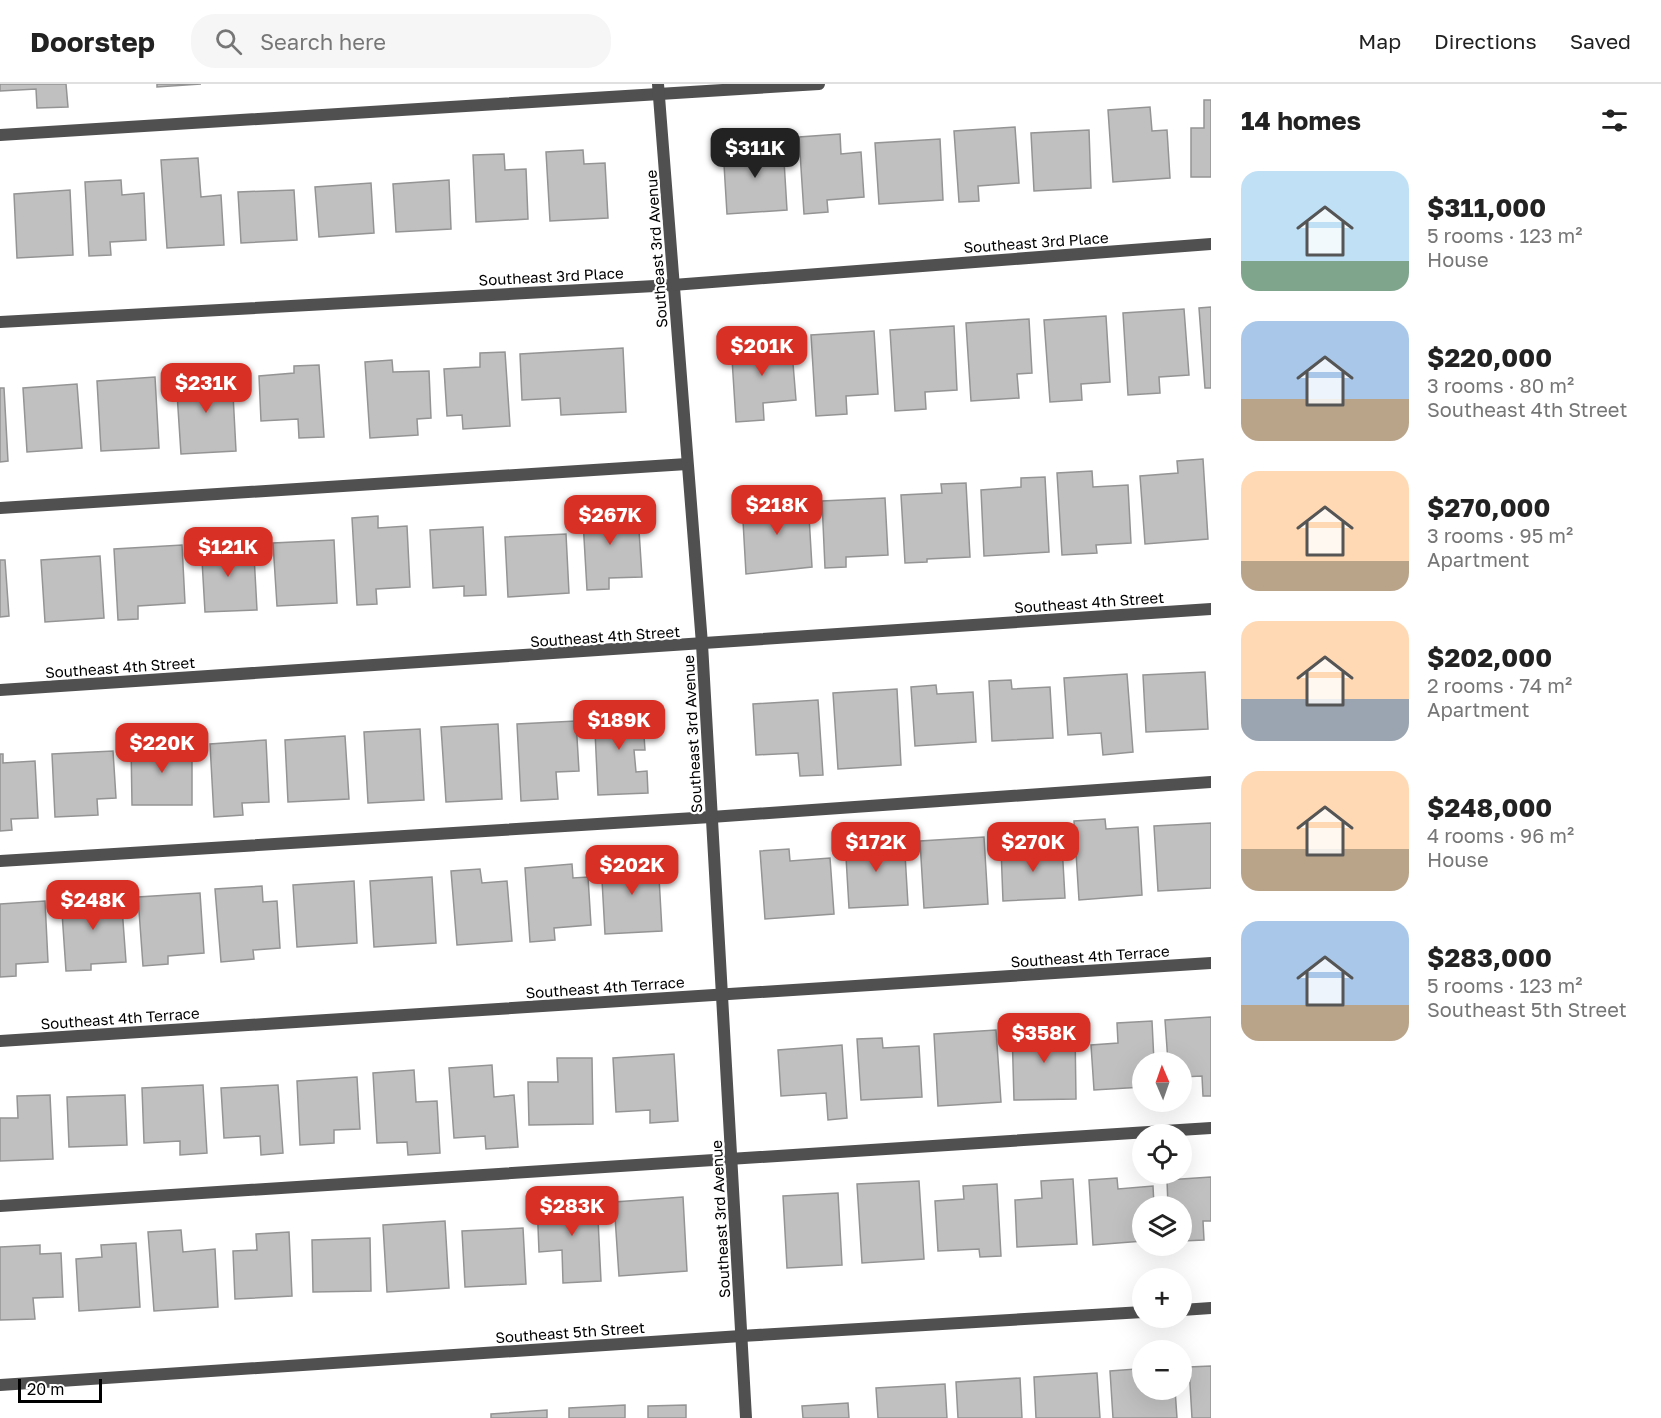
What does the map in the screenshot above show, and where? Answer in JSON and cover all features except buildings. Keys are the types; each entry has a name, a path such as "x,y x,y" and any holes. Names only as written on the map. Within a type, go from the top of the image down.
{"street":[{"path":"0,135 659,90 819,84"},
{"name":"Southeast 3rd Avenue","path":"659,90 702,644 746,1418"},
{"name":"Southeast 3rd Place","path":"0,322 673,285 1211,244"},
{"path":"0,508 687,464"},
{"name":"Southeast 4th Street","path":"0,690 1211,609"},
{"path":"0,861 711,817 1211,782"},
{"name":"Southeast 4th Terrace","path":"0,1041 1211,963"},
{"path":"0,1206 1211,1128"},
{"path":"1192,1309 1211,1308"},
{"name":"Southeast 5th Street","path":"0,1385 1132,1313"}]}
